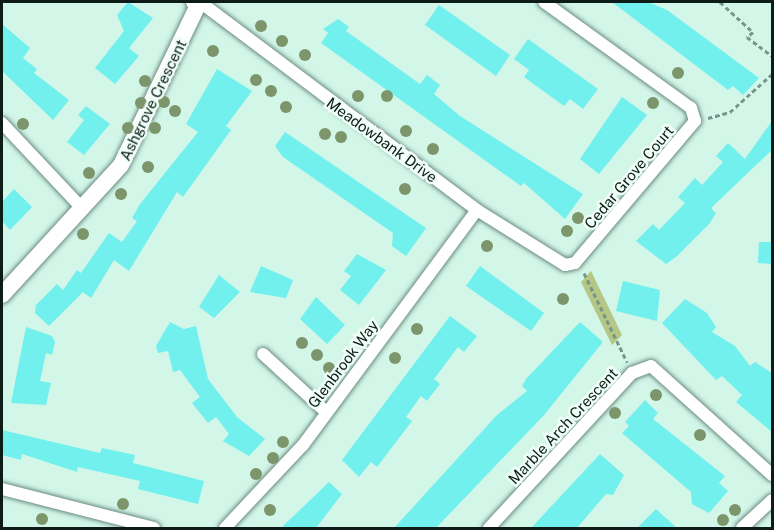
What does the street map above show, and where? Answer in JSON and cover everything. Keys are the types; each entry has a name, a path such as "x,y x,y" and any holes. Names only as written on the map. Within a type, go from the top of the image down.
{"street":[{"name":"Cedar Grove Court","path":"544,2 691,108 695,121 575,263"},
{"name":"Ashgrove Crescent","path":"2,295 80,206 121,165 135,142 197,3"},
{"name":"Meadowbank Drive","path":"197,3 477,210 555,264 575,263"},
{"path":"2,123 80,206"},
{"name":"Glenbrook Way","path":"225,528 303,445 477,210"},
{"path":"263,354 326,412"},
{"name":"Marble Arch Crescent","path":"489,528 632,374 651,366 673,382 772,475"},
{"path":"2,489 127,526 154,528"},
{"path":"742,528 772,500"}],"path":[{"path":"720,2 753,32 747,37 772,56"},
{"path":"695,121 730,112 772,74"},
{"path":"575,263 632,374"}],"green space":[{"path":"591,271 622,335 612,345 581,282"}],"building":[{"path":"128,2 153,18 129,48 139,56 115,84 95,68 124,31 117,15"},
{"path":"612,2 648,2 667,10 759,78 743,95 733,86 728,90"},
{"path":"439,5 510,55 496,76 425,25"},
{"path":"338,19 349,27 346,31 420,84 427,75 440,85 434,94 460,116 583,194 565,219 524,183 521,186 321,43 328,33 323,29"},
{"path":"2,24 30,48 23,58 37,69 34,73 69,100 53,120 2,71"},
{"path":"528,39 598,89 583,109 570,99 564,106 524,77 529,70 514,59"},
{"path":"217,69 252,91 226,126 231,130 183,197 177,192 129,271 114,260 91,298 83,292 49,326 35,313 36,305 57,284 63,290 77,270 81,273 109,233 122,242 137,221 132,218 140,204 198,132 186,124"},
{"path":"622,97 647,115 599,174 580,159"},
{"path":"86,106 110,124 84,155 67,142 84,120 78,115"},
{"path":"772,121 772,150 711,208 716,213 710,223 676,257 666,264 636,241 653,224 659,230 685,203 678,197 695,178 702,185 723,162 716,156 728,143 745,159"},
{"path":"285,132 426,228 406,256 392,246 393,233 283,157 275,146"},
{"path":"14,189 32,207 10,230 2,221 2,202"},
{"path":"759,242 772,242 772,264 758,263"},
{"path":"357,254 386,270 359,305 340,290 351,276 344,271"},
{"path":"261,266 293,280 286,298 250,292"},
{"path":"480,266 544,313 531,331 466,286"},
{"path":"219,275 240,292 214,318 199,307"},
{"path":"623,281 660,290 657,321 616,311"},
{"path":"316,297 345,325 327,344 300,319"},
{"path":"685,299 707,313 716,327 712,332 735,346 750,366 755,362 772,373 772,432 736,402 742,395 722,376 716,380 662,323"},
{"path":"450,316 477,336 464,352 458,347 434,379 440,384 427,401 421,396 406,417 412,421 377,467 371,462 359,477 342,460"},
{"path":"170,322 184,329 196,326 208,379 237,417 265,439 249,456 223,441 229,434 216,417 208,423 192,403 200,397 180,370 173,372 168,351 158,353 156,346"},
{"path":"580,322 603,342 544,415 436,528 394,528 497,415 527,391 522,386 526,379"},
{"path":"26,327 52,336 55,342 52,355 46,353 40,381 51,383 46,405 11,403"},
{"path":"645,400 658,413 653,419 725,476 719,483 728,491 709,513 692,504 691,492 622,433 629,426 625,422"},
{"path":"2,430 100,453 102,448 135,455 133,463 204,481 198,504 138,489 140,481 78,467 77,472 22,454 21,460 2,455"},
{"path":"600,454 624,475 613,495 606,494 577,528 531,528"},
{"path":"329,482 342,494 316,528 281,528"},
{"path":"656,509 677,528 637,528"}]}
